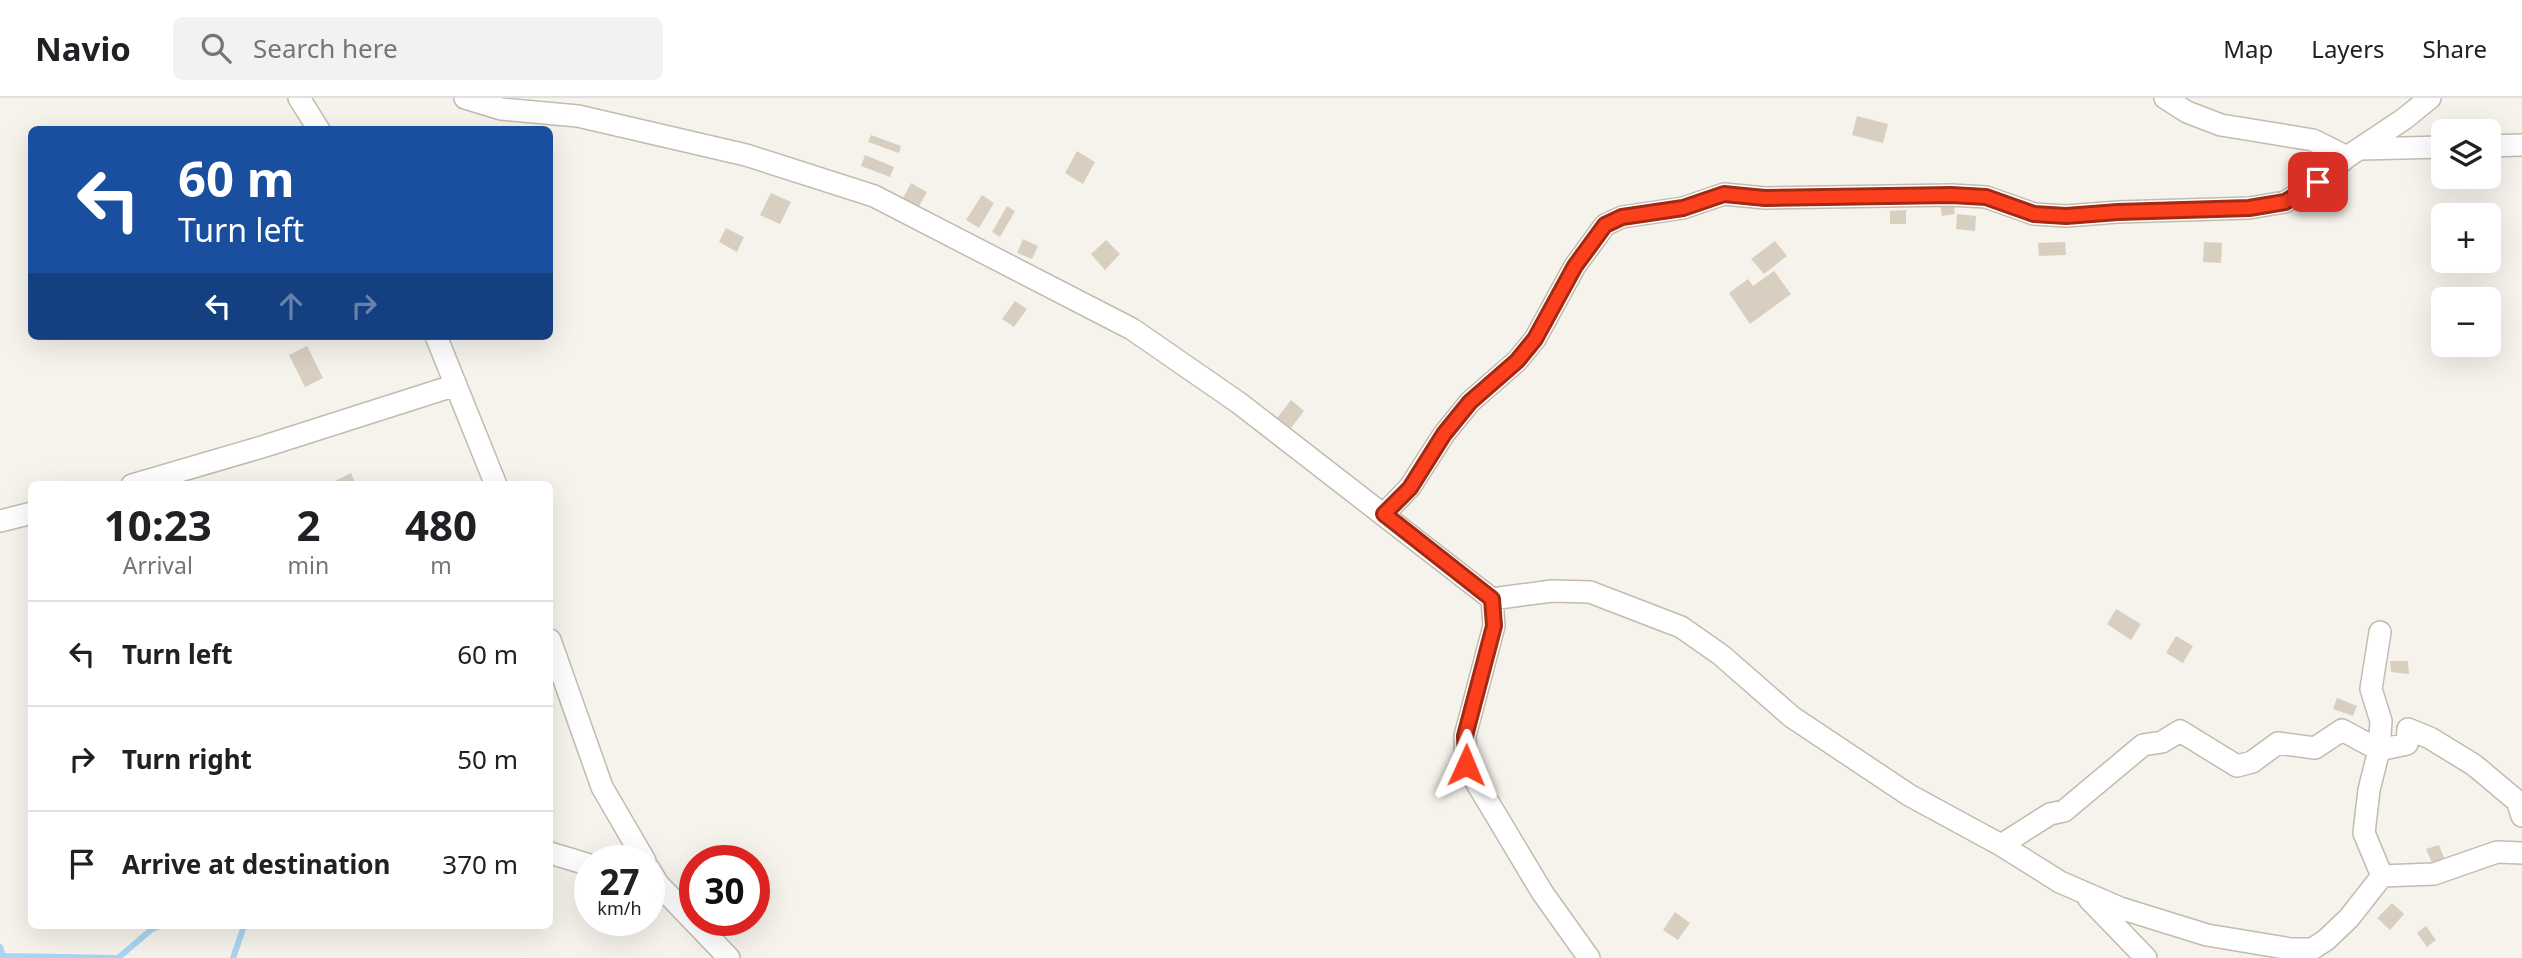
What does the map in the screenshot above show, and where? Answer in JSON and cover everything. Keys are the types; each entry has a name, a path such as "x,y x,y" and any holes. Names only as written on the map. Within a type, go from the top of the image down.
{"street":[{"path":"299,98 317,126"},
{"path":"464,98 501,109 578,116 746,155 874,196 1132,328 1239,403 1492,599 1552,591 1590,592 1681,627 1721,655 1803,724 1909,796 2001,845 2060,882 2120,908 2207,935 2291,949 2312,949 2349,918 2382,876 2434,874 2497,852 2522,853"},
{"path":"2165,98 2187,112 2221,125 2313,140 2353,153 2431,148"},
{"path":"1384,514 1410,488 1444,434 1470,402 1517,361 1535,339 1575,266 1605,225 1622,217 1683,208 1724,194 1765,198 1963,195 1986,197 2034,214 2066,216 2249,208 2285,202 2318,182 2353,153 2430,98"},
{"path":"2501,146 2522,145"},
{"path":"438,340 494,481"},
{"path":"146,481 456,385"},
{"path":"0,521 28,514"},
{"path":"1492,599 1494,626 1465,736 1466,765 1542,892 1589,958"},
{"path":"2380,632 2371,690 2381,721 2379,750 2369,790 2364,833 2382,876"},
{"path":"553,648 602,787 636,845"},
{"path":"2001,845 2050,814 2064,811 2143,745 2162,742 2180,731 2237,766 2252,762 2278,743 2315,748 2342,730 2379,750 2407,744 2408,730 2430,738 2474,765 2518,801 2522,816"},
{"path":"553,854 574,860"},
{"path":"2081,891 2146,958"},
{"path":"665,892 729,958"}],"building":[{"path":"1857,116 1888,124 1883,143 1852,135"},
{"path":"871,135 901,146 899,153 868,142"},
{"path":"1077,151 1095,162 1083,184 1065,173"},
{"path":"865,155 894,167 890,177 861,166"},
{"path":"911,183 927,192 918,208 902,200"},
{"path":"771,193 791,202 780,224 760,215"},
{"path":"982,195 994,203 979,228 966,220"},
{"path":"1953,201 1955,214 1942,216 1940,204"},
{"path":"1007,206 1015,211 1000,237 992,232"},
{"path":"1906,210 1906,224 1890,224 1890,211"},
{"path":"1957,214 1976,216 1975,231 1956,229"},
{"path":"726,228 744,237 737,252 719,242"},
{"path":"1023,239 1038,246 1032,259 1017,253"},
{"path":"1106,240 1120,254 1105,270 1091,254"},
{"path":"1775,241 1787,256 1764,274 1751,259"},
{"path":"2065,242 2066,255 2039,256 2038,243"},
{"path":"2204,242 2222,243 2221,263 2203,262"},
{"path":"1774,271 1791,294 1750,324 1729,293 1748,279 1753,286"},
{"path":"1015,301 1027,309 1014,327 1002,319"},
{"path":"307,346 323,378 305,387 289,355"},
{"path":"1291,400 1304,411 1291,428 1277,418"},
{"path":"351,473 354,481 335,481"},
{"path":"2116,609 2141,624 2131,640 2107,624"},
{"path":"2176,636 2193,646 2183,663 2166,653"},
{"path":"2390,661 2408,661 2409,674 2391,672"},
{"path":"2337,698 2357,706 2353,716 2333,709"},
{"path":"2439,845 2444,858 2432,863 2426,849"},
{"path":"2392,903 2404,914 2390,930 2377,918"},
{"path":"1675,912 1690,923 1678,940 1663,930"},
{"path":"2426,926 2436,940 2427,947 2417,933"}],"waterway":[{"path":"0,947 3,956 118,958 152,929"},
{"path":"233,958 243,929"}],"route":[{"path":"1466,765 1465,736 1494,626 1492,599 1384,514 1410,488 1444,434 1470,402 1517,361 1535,339 1575,266 1605,225 1622,217 1683,208 1724,194 1765,198 1951,195 1986,197 2034,214 2066,216 2249,208 2285,202 2318,182"}]}
